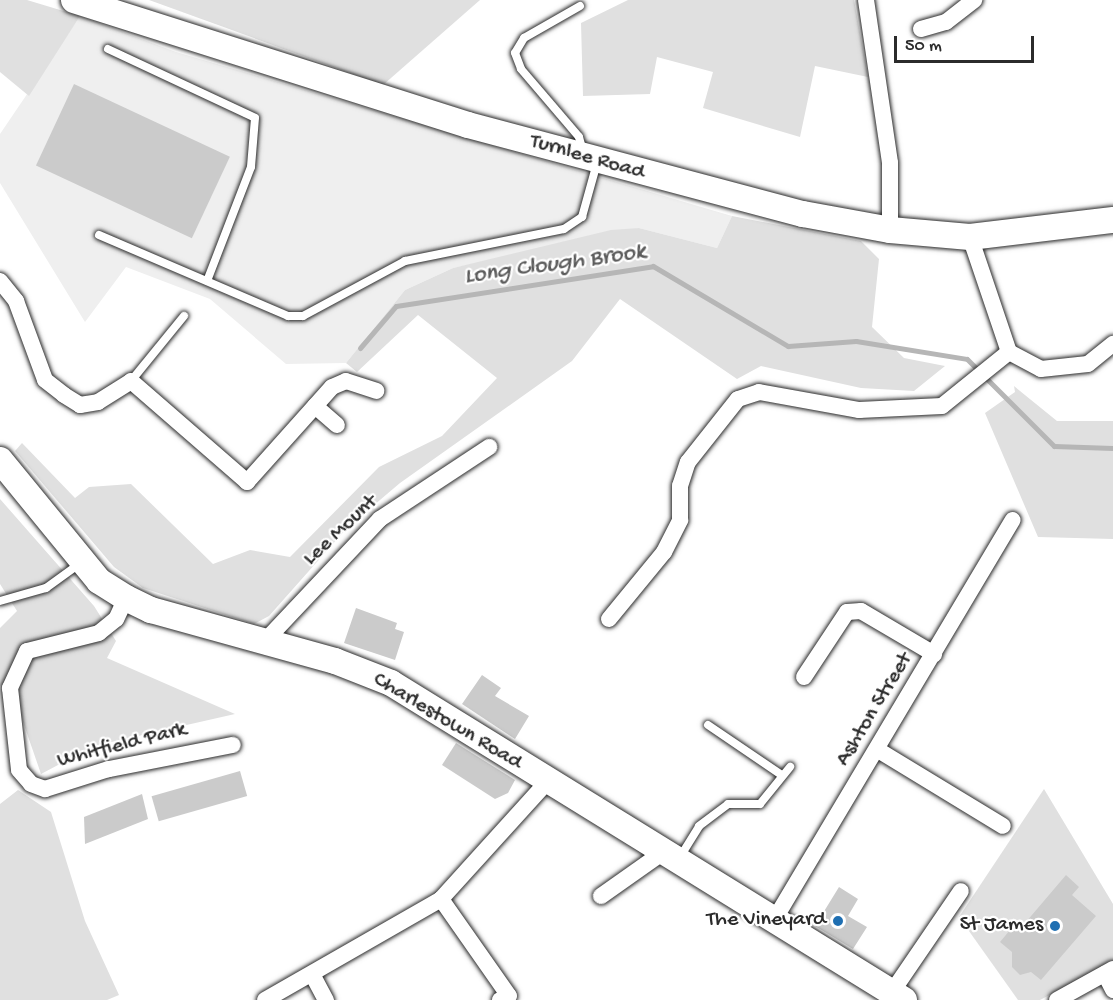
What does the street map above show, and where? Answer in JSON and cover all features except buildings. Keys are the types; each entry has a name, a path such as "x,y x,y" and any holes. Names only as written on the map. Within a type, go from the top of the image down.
{"main road":[{"name":"Turnlee Road","path":"74,0 273,67 590,160 890,230 970,237 1113,220"},
{"name":"Charlestown Road","path":"0,460 99,581 126,598 391,683 546,783 898,996"}],"street":[{"path":"866,0 890,163 890,230"},
{"path":"921,29 946,22 974,0"},
{"path":"970,237 1010,352 1041,369 1088,364 1113,344"},
{"path":"0,281 16,301 45,380 80,405 98,402 131,381 247,482 332,387 346,381 376,391"},
{"path":"609,619 664,552 680,520 680,486 688,462 738,399 759,392 889,410 942,406 968,391 1010,352"},
{"path":"315,406 337,425"},
{"name":"Lee Mount","path":"265,641 380,519 489,447"},
{"name":"Ashton Street","path":"773,922 878,750 1013,520"},
{"name":"Whitfield Park","path":"126,598 116,619 99,633 27,651 10,688 19,770 31,784 45,789 109,769 234,745"},
{"path":"804,677 848,612 861,610 934,654"},
{"path":"878,750 1003,826"},
{"path":"265,1000 441,899 546,783"},
{"path":"601,896 669,857"},
{"path":"898,996 961,891"},
{"path":"441,899 508,996 500,1000"},
{"path":"1057,1000 1109,971 1113,990"},
{"path":"312,974 326,1000"}],"lane":[{"path":"99,235 288,316 303,316 405,261 564,229 582,217 590,160 579,137 521,69 515,53 524,38 580,6"},
{"path":"108,49 255,118 251,167 207,281"},
{"path":"131,381 184,316"},
{"path":"0,601 46,588 82,561"},
{"path":"708,725 780,774"},
{"path":"669,857 699,826 728,804 760,804 780,774 790,767"}],"shaded area":[{"path":"0,0 27,0 80,16 29,96 0,72"},
{"path":"149,0 480,0 383,85"},
{"path":"628,0 854,0 868,77 815,66 800,137 703,108 713,72 657,57 650,94 583,96 581,23"},
{"path":"80,16 176,52 732,216 717,248 639,228 453,268 405,290 346,363 286,364 210,299 126,267 85,322 0,183 0,134"},
{"path":"732,216 861,241 879,259 872,327 904,358 945,366 914,391 861,388 761,366 737,379 620,299 572,361 400,483 347,528 269,616 254,624 143,588 114,567 15,451 22,443 75,498 89,487 131,484 213,564 250,550 290,557 379,467 442,436 497,378 418,315 357,372 346,363 405,290 453,268 611,230 639,228 717,248"},
{"path":"1014,386 1057,421 1113,421 1113,539 1038,537 985,413 1015,392"},
{"path":"0,499 94,606 116,641 107,658 235,714 94,746 41,774 21,716 0,685 0,628 17,611 0,584"},
{"path":"1044,789 1113,904 1113,962 1040,1000 1018,1000 959,917"},
{"path":"18,790 51,812 85,921 119,995 107,1000 0,1000 0,804"}],"waterway":[{"name":"Long Clough Brook","path":"360,348 396,306 653,266 788,346 856,341 967,359 1054,446 1113,448"}],"place":[{"name":"The Vineyard","path":"838,921"},
{"name":"St James","path":"1055,926"}]}
